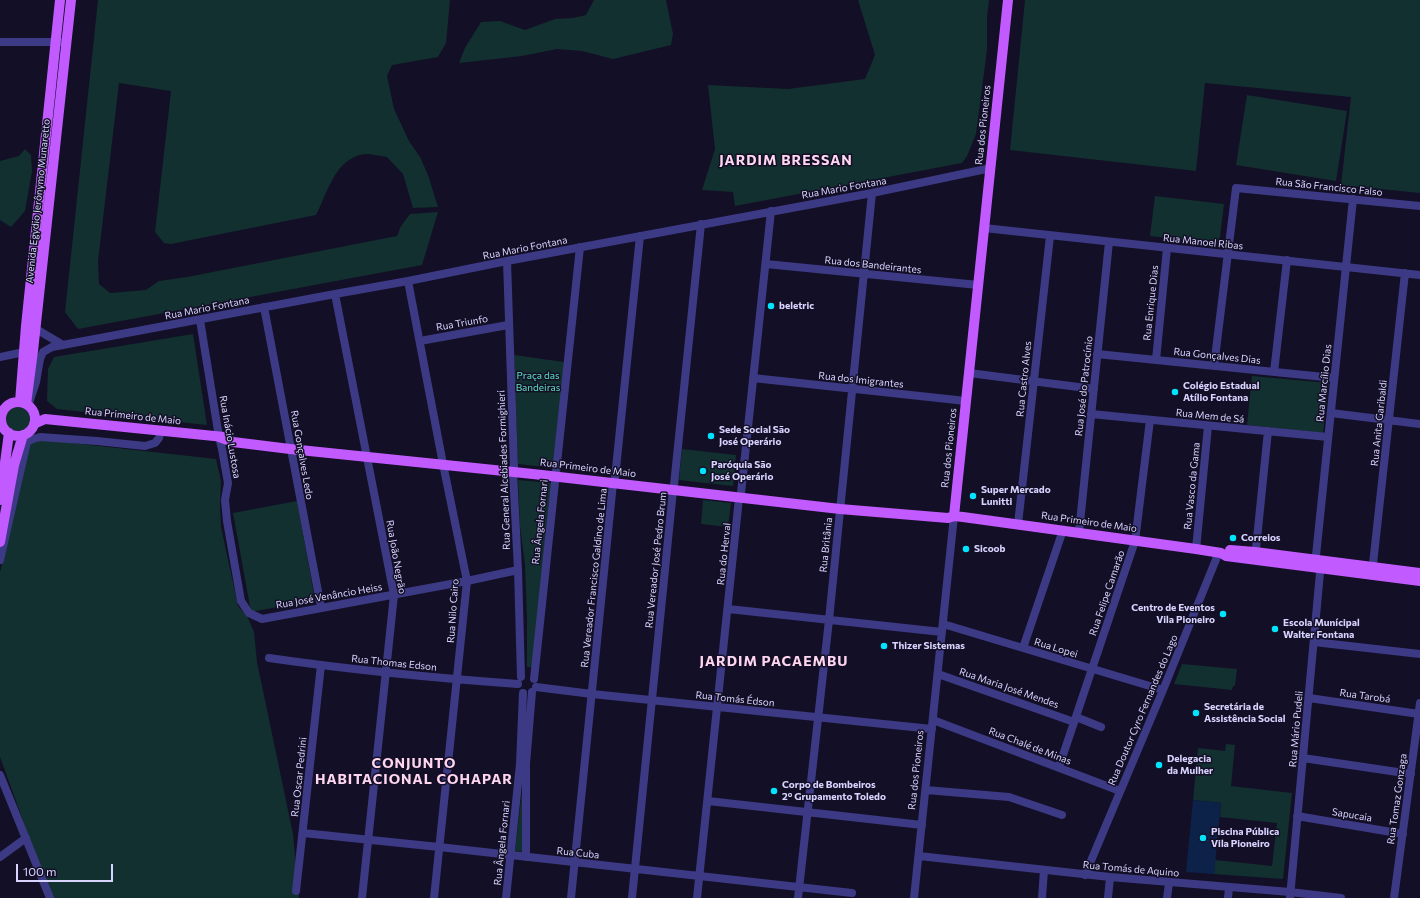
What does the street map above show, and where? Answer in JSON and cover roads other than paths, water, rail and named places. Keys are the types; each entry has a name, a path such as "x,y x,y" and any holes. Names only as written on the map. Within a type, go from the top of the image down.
{"main road":[{"name":"Avenida Egydio Jerônymo Munaretto","path":"26,405 36,329 35,292 60,0"},
{"name":"Avenida Egydio Jerônymo Munaretto","path":"26,405 24,352 35,292 67,43 71,0"},
{"name":"Rua dos Pioneiros","path":"954,516 1008,0"},
{"path":"26,405 35,418 34,424 30,431 23,435 9,433 4,428 2,416 8,405 13,403 26,405 46,419"},
{"name":"Rua Primeiro de Maio","path":"34,424 46,419 219,438 233,442 290,446 513,469 948,518 954,516 1220,552 1226,556 1255,556 1372,571 1420,573"},
{"path":"0,500 9,433"},
{"path":"0,542 14,465 23,435"},
{"name":"Rua Primeiro de Maio","path":"1372,571 1420,581"}],"street":[{"path":"0,42 67,43"},
{"name":"Rua Mario Fontana","path":"26,405 36,382 40,359 43,352 52,347 872,193 990,168"},
{"name":"Rua São Francisco Falso","path":"1228,254 1236,188 1420,206"},
{"name":"Rua Britânia","path":"798,898 829,620 872,193"},
{"name":"Rua Marcílio Dias","path":"1318,565 1328,437 1353,199"},
{"name":"Rua do Herval","path":"697,898 771,211"},
{"name":"Rua Vereador José Pedro Brum","path":"632,898 701,224"},
{"name":"Rua Manoel Ribas","path":"984,228 1420,275"},
{"name":"Rua Vereador Francisco Galdino de Lima","path":"570,898 640,236"},
{"name":"Rua Castro Alves","path":"1018,524 1050,236"},
{"name":"Rua José do Patrocínio","path":"1079,532 1109,242"},
{"name":"Rua Ângela Fornari","path":"534,679 580,247"},
{"name":"Rua Enrique Dias","path":"1156,360 1167,248"},
{"path":"1214,366 1228,254"},
{"path":"1274,372 1287,260"},
{"name":"Rua General Alcebiades Formighieri","path":"507,261 513,469 518,570 520,680"},
{"name":"Rua dos Bandeirantes","path":"766,264 978,285"},
{"name":"Rua Anita Garibaldi","path":"1372,571 1390,421 1405,274"},
{"name":"Rua Nilo Cairo","path":"408,281 467,581 434,898"},
{"name":"Rua João Negrão","path":"334,294 394,595 362,898"},
{"name":"Rua Gonçalves Ledo","path":"264,307 321,607"},
{"name":"Rua Inácio Lustosa","path":"200,320 219,438 228,483 225,500 227,521 241,602 249,613 262,619"},
{"name":"Rua Triunfo","path":"420,341 508,325"},
{"path":"36,329 63,345"},
{"path":"0,357 24,352"},
{"name":"Rua Gonçalves Dias","path":"1097,354 1334,378"},
{"path":"969,373 1094,389"},
{"name":"Rua dos Imigrantes","path":"753,378 966,401"},
{"path":"1331,413 1420,424"},
{"name":"Rua Mem de Sá","path":"1091,414 1328,437"},
{"name":"Rua Felipe Camarão","path":"1059,767 1135,541 1150,420"},
{"name":"Rua Vasco da Gama","path":"1196,549 1208,426"},
{"path":"0,560 27,442 33,438 40,437 145,446 155,443 159,438 161,431"},
{"path":"1255,556 1268,432"},
{"name":"Rua dos Pioneiros","path":"914,898 954,516"},
{"path":"1023,648 1063,530"},
{"name":"Rua Doutor Cyro Fernandes do Lago","path":"1085,875 1220,552"},
{"name":"Rua Mário Pudeli","path":"1290,895 1314,642 1318,565"},
{"name":"Rua José Venâncio Heiss","path":"262,619 321,607 394,595 518,570"},
{"name":"Rua Lopei","path":"728,609 829,620 943,628 1023,648 1163,690"},
{"path":"1314,642 1420,654"},
{"name":"Rua Thomas Edson","path":"269,658 457,680 520,680"},
{"name":"Rua Oscar Pedrini","path":"296,891 321,665"},
{"name":"Rua Maria José Mendes","path":"938,674 1101,727"},
{"path":"529,676 534,679 536,684 534,690 526,694 519,690 520,680 529,676"},
{"name":"Rua Ângela Fornari","path":"506,898 510,855 534,690"},
{"name":"Rua Tomás Édson","path":"534,690 592,694 932,728"},
{"name":"Rua Ângela Fornari","path":"523,693 523,764 526,857"},
{"name":"Rua Tarobá","path":"1308,698 1419,714"},
{"name":"Rua Tomaz Gonzaga","path":"1394,898 1411,774 1417,745 1420,703"},
{"name":"Rua Chalé de Minas","path":"933,720 1120,790"},
{"path":"1303,758 1411,774"},
{"path":"0,775 50,898"},
{"path":"926,790 1009,797 1062,815"},
{"path":"708,801 922,825"},
{"name":"Sapucaia","path":"1297,816 1403,834"},
{"name":"Rua Cuba","path":"303,834 439,847 852,893"},
{"path":"0,857 26,838"},
{"name":"Rua Tomás de Aquino","path":"919,856 1085,875 1228,887 1290,895 1341,898"},
{"path":"1042,898 1044,870"},
{"path":"1108,898 1110,877"},
{"path":"1167,898 1169,883"},
{"path":"1228,887 1228,898"}],"water":[{"name":"Piscina Pública Vila Pioneiro","path":"1193,800 1221,803 1214,874 1186,872"}],"place":[{"name":"beletric","path":"771,306"},
{"name":"Colégio Estadual Atílio Fontana","path":"1175,392"},
{"name":"Sede Social São José Operário","path":"711,436"},
{"name":"Paróquia São José Operário","path":"703,471"},
{"name":"Super Mercado Lunitti","path":"973,496"},
{"name":"Correios","path":"1233,538"},
{"name":"Sicoob","path":"966,549"},
{"name":"Centro de Eventos Vila Pioneiro","path":"1223,614"},
{"name":"Escola Munícipal Walter Fontana","path":"1275,629"},
{"name":"Thizer Sistemas","path":"884,646"},
{"name":"Secretária de Assistência Social","path":"1196,713"},
{"name":"Delegacia da Mulher","path":"1159,765"},
{"name":"Corpo de Bombeiros 2º Grupamento Toledo","path":"774,791"},
{"name":"Piscina Pública Vila Pioneiro","path":"1203,838"}],"district":[{"name":"JARDIM BRESSAN","path":"786,160"},
{"name":"JARDIM PACAEMBU","path":"774,661"},
{"name":"CONJUNTO HABITACIONAL COHAPAR","path":"414,772"}],"park label":[{"name":"Praça das Bandeiras","path":"538,382"}]}
